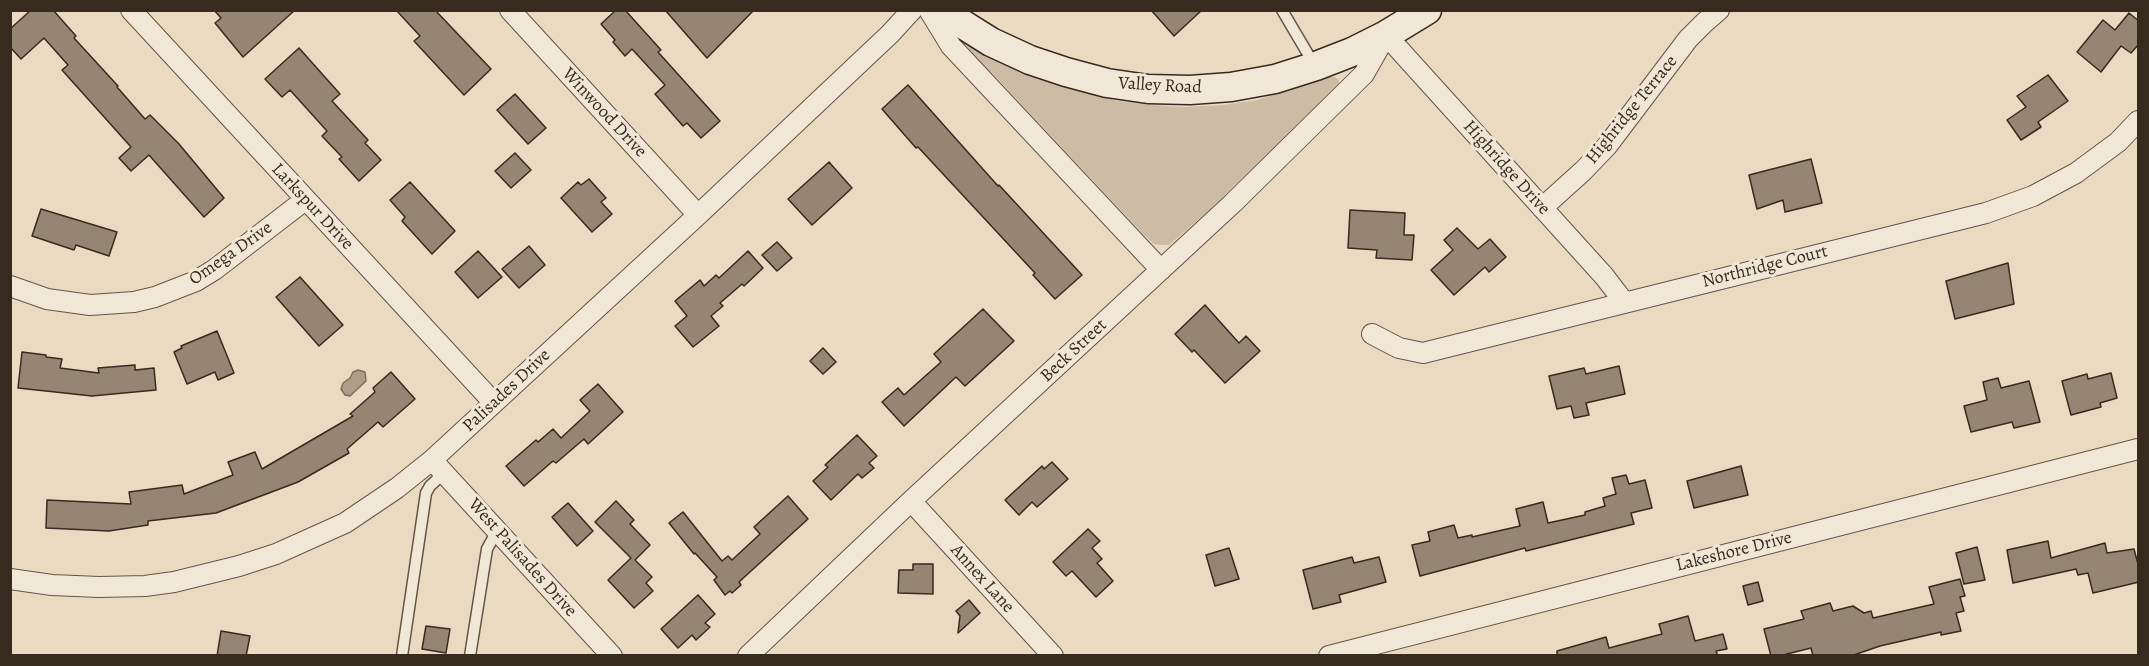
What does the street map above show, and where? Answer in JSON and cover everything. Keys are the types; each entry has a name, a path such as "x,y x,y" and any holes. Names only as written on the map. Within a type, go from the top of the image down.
{"main road":[{"name":"Valley Road","path":"940,10 991,42 1030,60 1107,83 1190,90 1231,87 1275,79 1316,66 1386,35 1427,10"}],"street":[{"name":"Larkspur Drive","path":"131,10 494,404"},
{"name":"Winwood Drive","path":"510,10 698,215"},
{"name":"Palisades Drive","path":"10,579 52,585 145,586 174,582 239,566 276,554 345,523 397,488 438,466 494,404 698,215 890,34 912,10"},
{"path":"929,10 951,46 1161,270"},
{"name":"Highridge Terrace","path":"1542,207 1583,171 1607,146 1688,39 1719,10"},
{"name":"Beck Street","path":"748,656 1233,202 1364,74 1386,35"},
{"name":"Highridge Drive","path":"1386,35 1604,276 1624,302"},
{"name":"Northridge Court","path":"1372,334 1399,348 1423,353 1986,213 2033,196 2076,173 2118,142 2139,121"},
{"name":"Omega Drive","path":"10,286 47,299 90,305 112,305 155,297 186,286 214,270 305,200"},
{"name":"Lakeshore Drive","path":"1329,656 2139,448"},
{"name":"West Palisades Drive","path":"438,466 612,656"},
{"name":"Annex Lane","path":"911,501 1053,656"}],"lane":[{"path":"1282,10 1316,66"},
{"path":"402,656 426,493 438,466"},
{"path":"470,656 487,549 497,531"}],"shaded area":[{"path":"969,46 1018,69 1069,88 1118,101 1152,105 1184,107 1257,100 1329,77 1339,80 1339,86 1206,213 1169,245 1161,245 1154,244 1144,235 991,72 979,66 964,47"},
{"path":"358,370 365,372 366,381 350,396 345,395 341,389 343,383"}],"building":[{"path":"31,10 53,10 76,36 74,38 145,119 150,115 179,144 224,198 204,217 149,155 131,171 119,158 131,147 62,70 68,65 44,38 21,59 10,47 10,29"},
{"path":"214,10 295,10 243,57 215,23 221,18"},
{"path":"396,10 435,10 491,69 464,95 414,41 420,36"},
{"path":"616,10 625,10 661,50 658,52 720,121 701,138 687,123 683,126 655,94 665,85 632,49 625,56 601,24"},
{"path":"665,10 754,10 707,58"},
{"path":"1151,10 1202,10 1174,36"},
{"path":"2129,13 2139,21 2139,44 2131,53 2121,46 2101,72 2077,52 2103,20 2115,30"},
{"path":"299,48 340,94 332,101 368,140 365,143 381,160 359,181 339,159 342,157 322,136 327,131 290,90 282,97 265,79"},
{"path":"2048,75 2068,101 2038,122 2041,127 2021,140 2007,120 2026,107 2017,96"},
{"path":"908,85 998,186 1082,275 1055,299 1033,275 1035,273 882,109"},
{"path":"515,94 546,128 528,144 497,110"},
{"path":"515,153 531,170 511,188 495,171"},
{"path":"1811,159 1822,203 1785,212 1783,200 1757,209 1749,175"},
{"path":"829,162 852,188 812,225 788,199"},
{"path":"589,179 606,198 601,202 612,214 592,232 561,198 578,182 581,185"},
{"path":"410,182 455,231 432,254 402,221 405,217 390,200"},
{"path":"41,209 117,232 109,256 76,245 74,250 32,236"},
{"path":"1350,210 1405,213 1404,235 1414,235 1412,260 1376,258 1377,250 1348,248"},
{"path":"1457,228 1478,249 1490,239 1506,257 1489,272 1485,267 1454,295 1431,270 1453,250 1444,240"},
{"path":"777,242 792,258 777,271 762,255"},
{"path":"529,246 545,265 519,288 502,269"},
{"path":"478,251 502,277 478,298 455,272"},
{"path":"748,251 763,268 744,286 742,284 720,303 723,306 711,316 719,326 693,347 675,326 687,316 675,301 700,280 704,286 716,275 719,278"},
{"path":"2008,263 2014,304 1955,319 1946,281"},
{"path":"300,277 343,325 319,346 276,297"},
{"path":"1205,305 1239,343 1246,336 1260,351 1225,383 1194,350 1192,352 1175,334"},
{"path":"983,309 1014,341 965,386 956,377 904,426 882,402 898,388 904,395 941,362 934,354"},
{"path":"217,331 234,373 218,380 215,372 187,384 174,352 182,348 181,346"},
{"path":"823,348 836,362 823,374 810,361"},
{"path":"22,352 62,359 60,368 99,373 98,368 135,365 135,370 154,368 156,390 92,396 18,388"},
{"path":"1619,366 1625,394 1586,403 1589,415 1574,418 1571,406 1557,409 1549,376 1584,368 1586,374"},
{"path":"391,372 415,399 383,427 378,422 347,449 349,453 298,482 216,513 148,521 148,525 109,531 46,528 47,500 131,504 129,492 182,485 184,494 233,475 228,462 255,452 262,469 353,416 350,414 375,392 373,388"},
{"path":"2111,373 2117,398 2100,403 2101,407 2071,415 2062,381 2087,374 2088,379"},
{"path":"1998,378 2001,388 2029,381 2040,422 2014,428 2012,422 1971,432 1964,406 1987,400 1983,382"},
{"path":"598,384 623,412 588,444 584,439 524,486 506,466 536,440 538,442 553,429 561,438 590,411 580,400"},
{"path":"857,435 877,456 869,463 874,468 862,478 858,474 831,500 813,481 828,467 825,465"},
{"path":"1052,462 1068,479 1037,507 1032,502 1019,515 1005,500 1042,466 1044,469"},
{"path":"1741,466 1748,495 1694,508 1687,481"},
{"path":"1626,475 1629,484 1645,480 1652,508 1631,513 1634,524 1526,551 1525,548 1420,576 1412,545 1430,541 1428,532 1454,525 1458,538 1520,526 1516,509 1543,502 1548,523 1585,515 1585,512 1605,506 1603,498 1616,494 1612,478"},
{"path":"788,496 808,519 739,582 741,585 732,593 730,591 725,595 714,580 717,577 694,554 669,523 683,512 722,561 728,556 732,560 760,534 754,527"},
{"path":"616,501 634,520 630,524 650,545 635,560 652,577 646,583 653,591 634,608 608,580 631,558 595,522"},
{"path":"568,503 593,531 577,546 552,517"},
{"path":"1088,529 1100,541 1092,548 1102,559 1097,563 1113,581 1096,597 1072,571 1066,576 1053,562"},
{"path":"2048,541 2051,558 2105,543 2107,553 2134,549 2139,568 2139,582 2093,593 2088,573 2078,575 2076,569 2013,583 2007,550"},
{"path":"1977,547 1985,580 1964,584 1956,553"},
{"path":"1229,548 1239,579 1215,586 1206,555"},
{"path":"1352,557 1354,563 1379,557 1386,582 1339,595 1341,602 1313,609 1303,570"},
{"path":"913,564 933,564 933,594 898,593 899,570 913,570"},
{"path":"1960,579 1965,596 1960,597 1964,611 1956,613 1961,631 1941,635 1941,632 1880,646 1851,656 1813,656 1811,648 1771,656 1764,629 1804,619 1801,611 1830,603 1833,611 1853,606 1864,613 1871,611 1873,618 1934,604 1929,587"},
{"path":"1758,582 1763,601 1748,605 1743,586"},
{"path":"698,595 715,614 705,623 710,627 696,640 692,635 678,648 661,629"},
{"path":"969,600 980,613 958,633 960,616 956,611"},
{"path":"1688,616 1695,641 1723,634 1727,649 1716,651 1718,656 1557,656 1557,651 1606,637 1609,648 1662,634 1659,624"},
{"path":"426,626 450,629 446,653 422,649"},
{"path":"221,631 250,636 246,656 217,656"}]}
